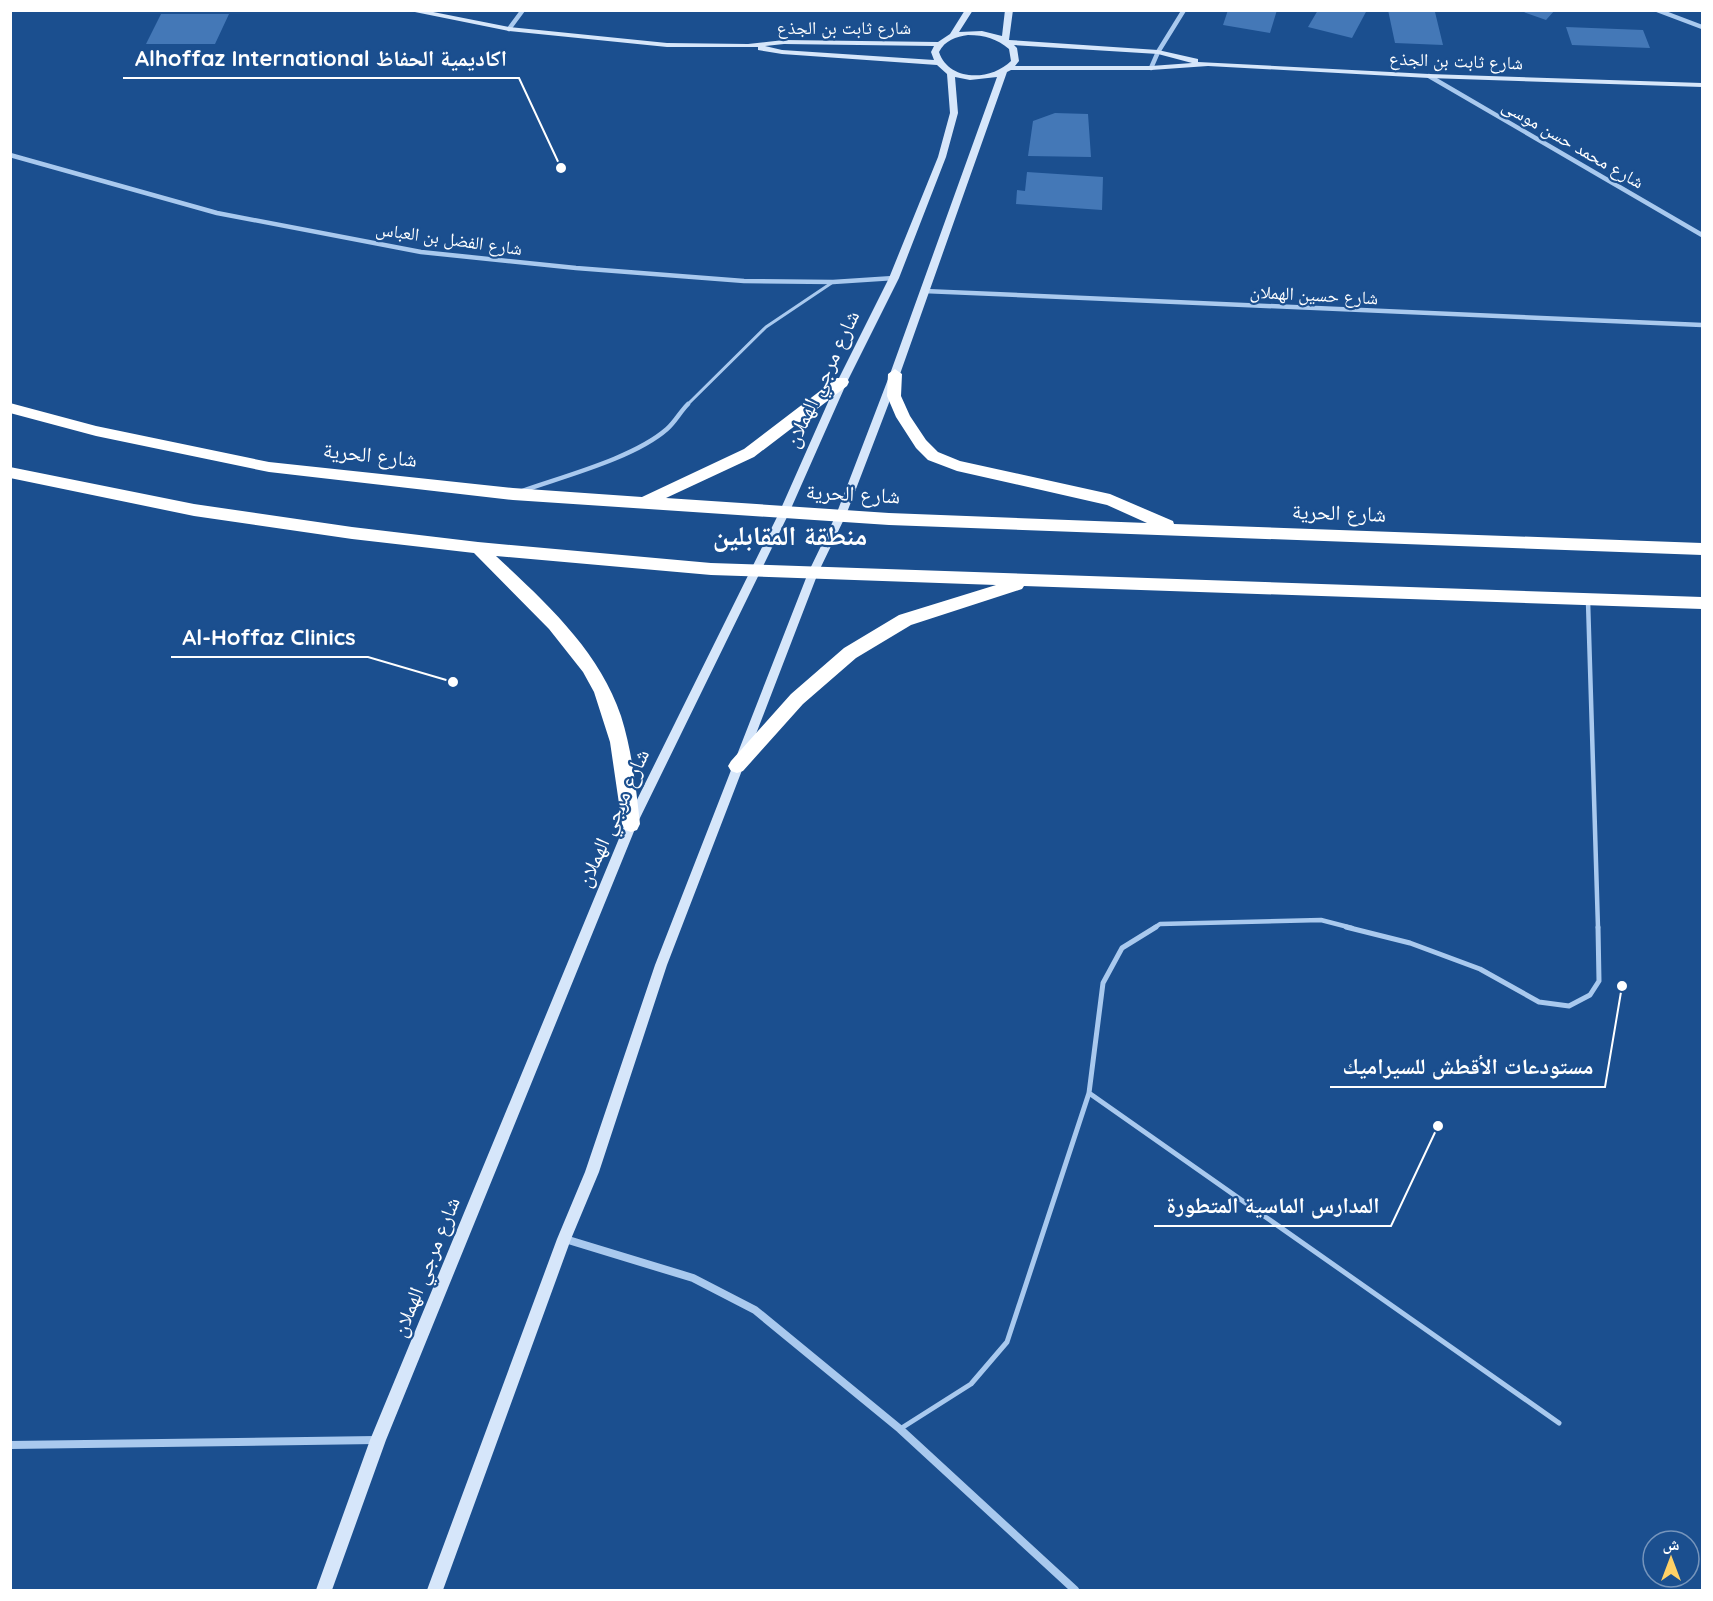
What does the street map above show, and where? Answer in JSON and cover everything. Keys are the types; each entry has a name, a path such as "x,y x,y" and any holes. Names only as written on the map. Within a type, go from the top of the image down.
{"highway":[{"path":"895,374 894,396 903,417 921,444 933,456 957,466 1110,500 1177,529"},
{"path":"644,502 749,453 842,382"},
{"name":"شارع الحرية","path":"10,408 96,431 269,467 513,494 784,513 1702,549"},
{"path":"10,472 194,510 352,533 478,548 711,569 1702,603"},
{"path":"478,548 550,617 586,664 611,712 623,755 631,824"},
{"path":"737,766 797,699 850,653 904,620 1029,580"}],"street":[{"name":"شارع ثابت بن الجذع","path":"408,10 509,29 636,43 748,46 784,42 939,44"},
{"path":"509,29 523,10"},
{"path":"951,72 938,63 935,52 939,44 953,36 969,10"},
{"path":"435,1590 564,1239 592,1172 661,965 813,573 841,515 1006,70 1014,63 1015,54 1006,41 1009,10"},
{"path":"1151,68 1158,52 1184,10"},
{"path":"1657,10 1702,27"},
{"name":"شارع ثابت بن الجذع","path":"953,36 982,33 1006,41 1158,52 1208,64"},
{"name":"شارع ثابت بن الجذع","path":"748,46 782,52 938,63"},
{"name":"شارع ثابت بن الجذع","path":"951,72 966,77 982,78 1006,70 1151,68 1208,64 1429,76 1702,85"},
{"name":"شارع مرجي الهملان","path":"324,1590 378,1440 631,824 784,513 842,382 894,278 942,157 954,113 951,72"},
{"name":"شارع محمد حسن موسى","path":"1429,76 1702,235"},
{"name":"شارع الفضل بن العباس","path":"10,155 217,213 421,252 576,268 744,281 833,282 894,278"},
{"name":"شارع حسين الهملان","path":"924,291 1702,325"},
{"path":"564,1239 693,1278 755,1310 900,1429 1075,1590"},
{"path":"10,1445 378,1440"}],"lane":[{"path":"513,494 612,459 646,444 667,429 766,327 833,282"},
{"path":"900,1429 971,1384 1007,1342 1089,1093 1103,983 1122,948 1160,924 1321,920 1410,943 1480,969 1539,1002 1569,1006 1590,995 1599,981 1599,963 1588,598"},
{"path":"1089,1093 1559,1423"}],"building":[{"path":"1228,10 1277,10 1270,33 1223,25"},
{"path":"1318,10 1367,10 1352,38 1308,27"},
{"path":"1388,10 1435,12 1443,45 1395,43"},
{"path":"1518,10 1555,10 1546,20"},
{"path":"161,14 229,14 215,44 146,44"},
{"path":"1566,27 1643,30 1650,48 1572,45"},
{"path":"1055,113 1088,114 1091,157 1028,156 1033,121"},
{"path":"1027,172 1103,177 1102,210 1016,204 1017,190 1025,191"}],"place":[{"name":"Alhoffaz International اكاديمية الحفاظ","path":"561,168"},
{"name":"Al-Hoffaz Clinics","path":"453,682"},
{"name":"مستودعات الأقطش للسيراميك","path":"1622,986"},
{"name":"المدارس الماسية المتطورة","path":"1438,1126"}],"district":[{"name":"منطقة المقابلين","path":"790,536"}]}
